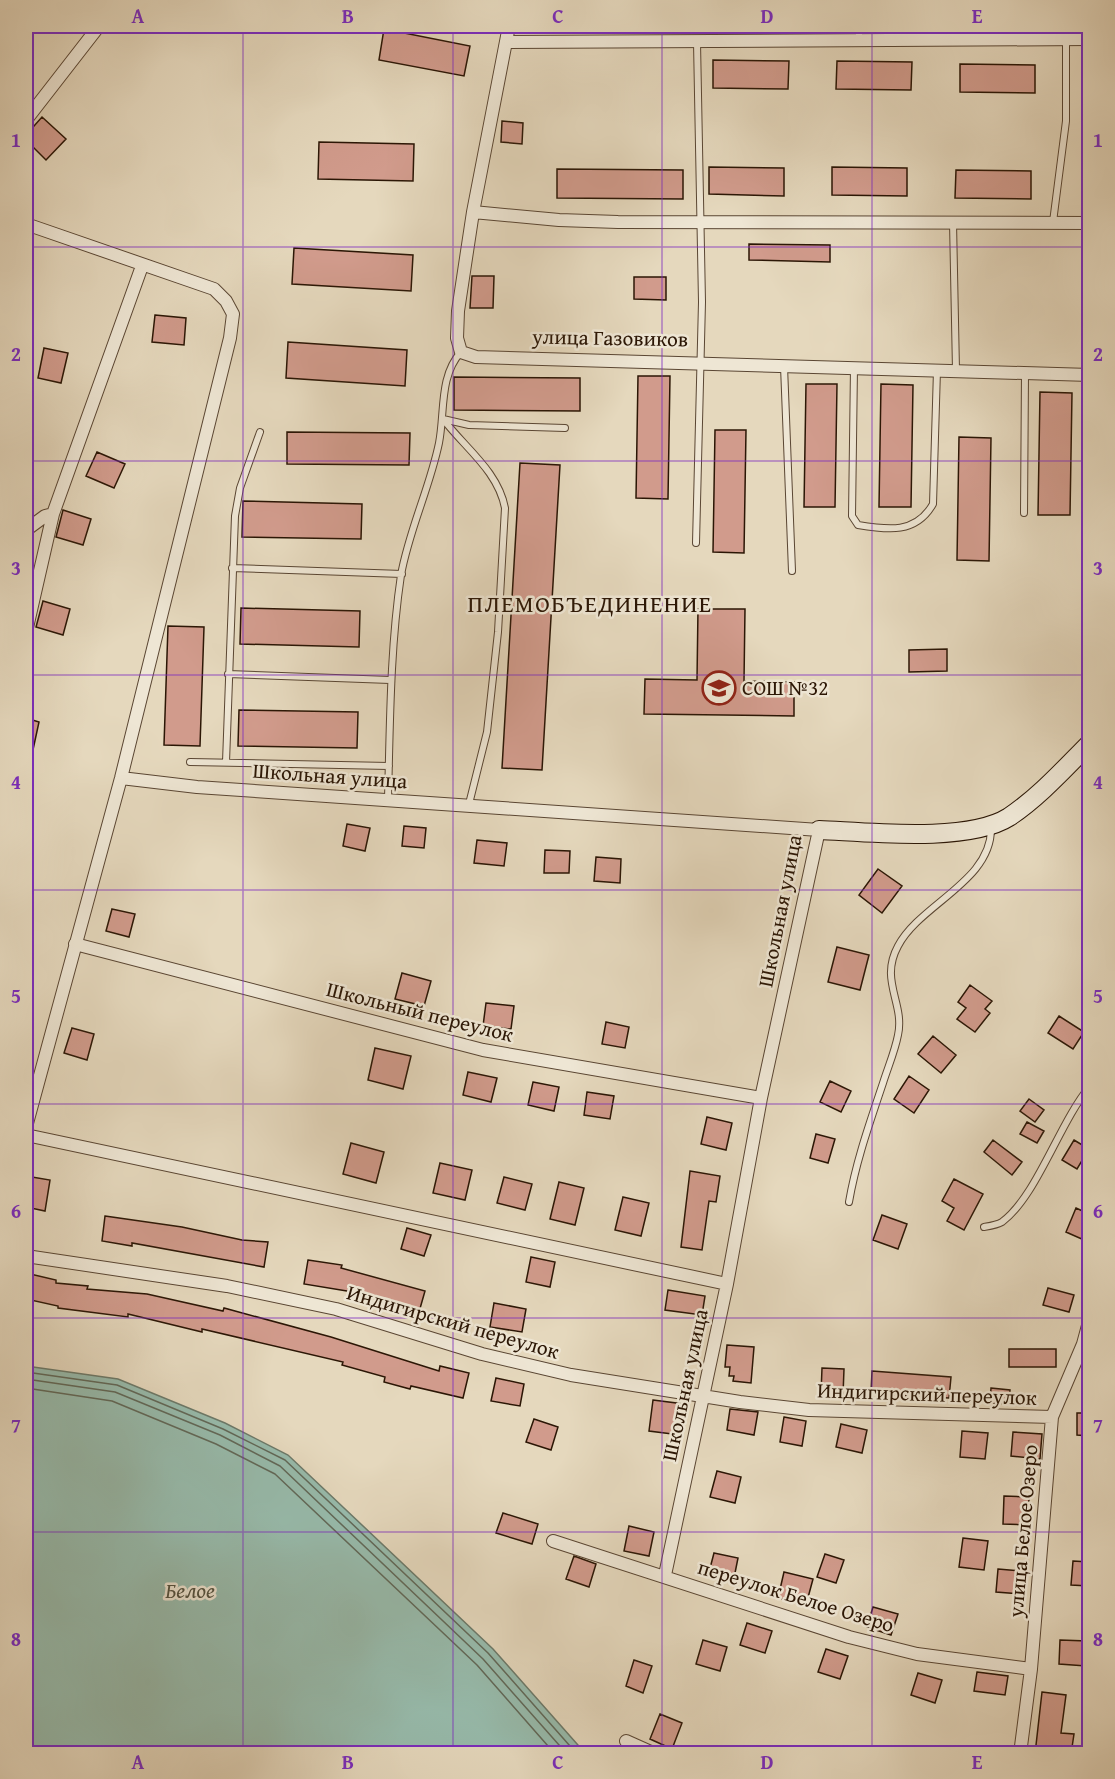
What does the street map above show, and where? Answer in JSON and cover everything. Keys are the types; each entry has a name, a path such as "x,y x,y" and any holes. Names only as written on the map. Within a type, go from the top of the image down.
{"street":[{"path":"26,120 99,26"},
{"path":"461,351 457,338 458,311 472,212 509,26"},
{"path":"507,42 1088,39"},
{"path":"472,212 559,220 699,223 953,221 1089,223"},
{"path":"26,224 214,290 226,301 233,314 231,338 211,421 121,778 26,1127"},
{"path":"26,632 53,514 142,266"},
{"name":"улица Газовиков","path":"461,351 476,357 1089,375"},
{"path":"26,530 45,516 53,514"},
{"path":"819,830 933,833 991,824 1007,818 1047,787 1089,743"},
{"name":"Школьная улица","path":"121,778 197,787 819,830 761,1098 727,1284 665,1575"},
{"name":"Школьный переулок","path":"75,944 483,1050 761,1098"},
{"path":"26,1135 727,1284"},
{"name":"Индигирский переулок","path":"26,1256 226,1286 336,1309 482,1354 571,1375 809,1410 1052,1417"},
{"name":"улица Белое Озеро","path":"1020,1754 1031,1669 1052,1417 1083,1344 1089,1318"},
{"name":"переулок Белое Озеро","path":"553,1541 665,1575 849,1637 917,1654 1031,1669"},
{"path":"626,1741 655,1754"}],"lane":[{"path":"859,26 859,41"},
{"path":"1040,26 1041,40"},
{"path":"1085,26 1088,39"},
{"path":"1053,222 1066,121 1066,40"},
{"path":"696,543 702,302 697,42"},
{"path":"953,221 956,370"},
{"path":"388,799 390,680 402,574 423,492 438,446 446,380 451,363 461,351"},
{"path":"784,365 792,571"},
{"path":"854,367 852,516 858,525 879,528 910,526 925,518 933,504 937,369"},
{"path":"1024,513 1025,372"},
{"path":"443,419 469,425 565,428"},
{"path":"443,419 489,472 501,490 505,508 498,632 488,721 469,804"},
{"path":"226,762 235,516 240,488 260,432"},
{"path":"232,568 402,574"},
{"path":"228,674 390,680"},
{"path":"190,762 389,766"},
{"path":"849,1202 860,1151 899,1034 890,965 898,946 914,923 969,875 984,856 991,838 991,824"},
{"path":"984,1227 1001,1223 1024,1199 1057,1136 1089,1086"}],"water":[{"name":"Белое","path":"26,1366 118,1379 225,1423 288,1455 493,1649 585,1753 26,1753"}],"building":[{"path":"384,29 470,46 464,76 379,60"},
{"path":"713,60 789,61 788,89 713,88"},
{"path":"837,61 912,62 911,90 836,89"},
{"path":"960,64 1035,65 1035,93 960,92"},
{"path":"42,117 66,139 46,160 26,140 26,135"},
{"path":"502,121 523,123 522,144 501,142"},
{"path":"319,142 414,144 413,181 318,179"},
{"path":"709,167 784,168 784,196 709,194"},
{"path":"832,167 907,168 907,196 832,195"},
{"path":"557,169 683,170 683,199 557,198"},
{"path":"956,170 1031,171 1031,199 955,198"},
{"path":"749,244 830,245 830,262 749,260"},
{"path":"294,248 413,255 411,291 292,284"},
{"path":"472,276 494,276 493,308 470,308"},
{"path":"634,277 666,277 666,300 634,299"},
{"path":"155,315 186,318 184,345 152,342"},
{"path":"288,342 407,350 405,386 286,378"},
{"path":"44,348 68,353 61,383 38,378"},
{"path":"638,376 670,376 668,499 636,498"},
{"path":"454,377 580,378 580,411 454,410"},
{"path":"806,384 837,384 835,507 804,507"},
{"path":"881,384 913,385 911,507 879,507"},
{"path":"1040,392 1072,393 1070,515 1038,515"},
{"path":"715,430 746,430 744,553 713,552"},
{"path":"287,432 410,433 409,465 287,464"},
{"path":"959,437 991,438 989,561 957,560"},
{"path":"97,452 125,464 114,488 86,476"},
{"path":"520,463 560,465 542,770 502,768"},
{"path":"243,501 362,504 361,539 242,537"},
{"path":"63,510 91,519 83,545 56,537"},
{"path":"43,601 70,609 63,635 36,627"},
{"path":"241,608 360,611 359,647 240,644"},
{"path":"698,609 745,609 744,681 794,682 794,716 644,714 645,679 697,680"},
{"path":"168,626 204,627 200,746 164,745"},
{"path":"947,649 947,671 909,672 909,650"},
{"path":"239,710 358,712 357,748 238,746"},
{"path":"26,718 39,722 31,759 26,758"},
{"path":"347,824 370,828 365,851 343,846"},
{"path":"404,826 426,828 424,848 402,846"},
{"path":"477,840 507,843 504,866 474,863"},
{"path":"545,850 570,851 569,873 544,873"},
{"path":"596,857 621,859 620,883 594,881"},
{"path":"878,869 902,886 882,913 859,895"},
{"path":"112,909 135,914 129,937 106,931"},
{"path":"837,947 869,955 860,990 828,982"},
{"path":"402,973 431,981 424,1006 395,999"},
{"path":"970,985 992,1001 985,1009 990,1013 975,1032 957,1019 966,1008 958,1002"},
{"path":"486,1003 514,1006 511,1029 483,1026"},
{"path":"1059,1016 1084,1032 1073,1049 1048,1033"},
{"path":"606,1022 629,1027 625,1048 602,1044"},
{"path":"72,1028 94,1034 87,1060 64,1053"},
{"path":"933,1036 956,1055 941,1073 918,1054"},
{"path":"375,1048 411,1056 403,1089 368,1080"},
{"path":"468,1072 497,1078 491,1102 463,1095"},
{"path":"909,1076 929,1090 914,1113 894,1099"},
{"path":"830,1081 851,1091 841,1112 820,1102"},
{"path":"533,1082 559,1087 554,1111 528,1105"},
{"path":"587,1092 614,1096 610,1119 584,1115"},
{"path":"1029,1099 1044,1110 1035,1122 1020,1111"},
{"path":"707,1117 732,1123 726,1150 701,1144"},
{"path":"1027,1122 1044,1131 1037,1143 1020,1134"},
{"path":"816,1134 835,1139 828,1163 810,1158"},
{"path":"993,1140 1022,1162 1012,1175 984,1152"},
{"path":"1074,1140 1089,1149 1077,1169 1062,1160"},
{"path":"351,1143 384,1152 376,1183 343,1174"},
{"path":"440,1163 472,1170 465,1200 433,1193"},
{"path":"690,1171 720,1176 716,1202 709,1201 702,1250 681,1247"},
{"path":"26,1176 50,1180 45,1211 26,1207"},
{"path":"504,1177 532,1184 525,1210 497,1203"},
{"path":"954,1179 983,1194 964,1230 947,1221 954,1208 942,1201"},
{"path":"559,1182 584,1188 575,1225 550,1219"},
{"path":"623,1197 649,1203 641,1236 615,1230"},
{"path":"1076,1208 1089,1214 1089,1227 1084,1240 1066,1232"},
{"path":"882,1215 907,1224 898,1249 873,1240"},
{"path":"105,1216 182,1227 242,1240 268,1242 264,1267 132,1243 132,1246 102,1241"},
{"path":"407,1228 431,1235 424,1256 401,1249"},
{"path":"531,1257 555,1262 550,1287 526,1282"},
{"path":"308,1260 342,1265 341,1268 425,1291 419,1312 353,1292 304,1284"},
{"path":"26,1273 56,1280 56,1283 88,1286 87,1289 147,1294 223,1311 224,1308 331,1337 439,1371 440,1366 469,1373 463,1398 411,1386 410,1389 384,1382 385,1377 342,1365 343,1362 202,1329 202,1332 128,1314 128,1317 58,1308 58,1306 26,1299"},
{"path":"1048,1288 1074,1295 1069,1312 1043,1305"},
{"path":"668,1290 705,1296 702,1315 665,1310"},
{"path":"494,1303 526,1309 522,1332 490,1327"},
{"path":"727,1345 754,1347 751,1383 733,1381 734,1376 729,1376 730,1367 725,1367"},
{"path":"1009,1349 1056,1349 1056,1367 1009,1367"},
{"path":"822,1368 844,1369 843,1395 821,1394"},
{"path":"872,1371 951,1377 949,1398 871,1394"},
{"path":"496,1378 524,1384 520,1406 491,1401"},
{"path":"991,1388 1010,1390 1009,1404 990,1403"},
{"path":"653,1400 684,1404 680,1435 649,1431"},
{"path":"730,1409 758,1412 754,1435 727,1430"},
{"path":"1077,1413 1089,1413 1089,1436 1077,1435"},
{"path":"784,1417 806,1421 802,1446 780,1442"},
{"path":"534,1419 558,1427 551,1450 526,1442"},
{"path":"841,1424 867,1430 862,1453 836,1447"},
{"path":"962,1431 988,1433 985,1459 960,1457"},
{"path":"1013,1432 1042,1434 1040,1459 1011,1456"},
{"path":"717,1471 741,1477 735,1503 710,1497"},
{"path":"1004,1496 1029,1497 1028,1525 1003,1524"},
{"path":"503,1513 538,1524 532,1544 496,1533"},
{"path":"629,1526 654,1532 649,1556 624,1551"},
{"path":"963,1538 988,1541 984,1570 959,1567"},
{"path":"714,1553 738,1558 733,1583 708,1576"},
{"path":"825,1554 844,1560 836,1583 817,1577"},
{"path":"574,1556 596,1564 589,1587 566,1579"},
{"path":"1073,1561 1089,1562 1089,1586 1071,1585"},
{"path":"998,1569 1021,1571 1020,1594 996,1592"},
{"path":"784,1572 813,1579 806,1605 778,1598"},
{"path":"873,1607 898,1614 891,1635 867,1627"},
{"path":"747,1623 772,1631 765,1653 740,1645"},
{"path":"703,1640 727,1647 720,1671 696,1664"},
{"path":"1060,1640 1087,1641 1086,1666 1059,1664"},
{"path":"826,1649 848,1656 840,1679 818,1672"},
{"path":"634,1660 652,1666 643,1693 626,1686"},
{"path":"977,1672 1008,1676 1005,1695 974,1691"},
{"path":"918,1673 942,1680 935,1703 911,1695"},
{"path":"1042,1692 1066,1695 1061,1733 1074,1734 1071,1754 1035,1754"},
{"path":"660,1714 682,1723 672,1749 650,1739"}],"place":[{"name":"СОШ №32","path":"719,688"}],"district":[{"name":"ПЛЕМОБЪЕДИНЕНИЕ","path":"590,604"}]}
